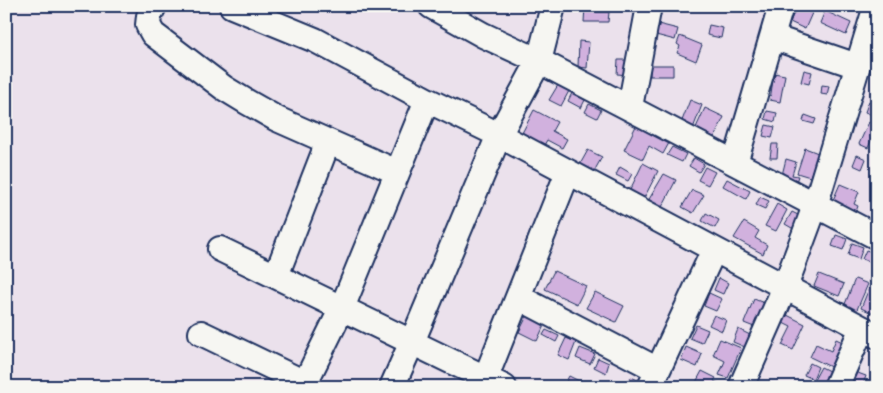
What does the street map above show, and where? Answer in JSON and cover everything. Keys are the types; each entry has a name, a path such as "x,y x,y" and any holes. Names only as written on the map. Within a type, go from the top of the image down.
{"street":[{"path":"154,6 149,16 148,25 153,34 224,88 277,119 397,172"},
{"path":"232,6 315,40 427,100 499,135 869,332 836,387"},
{"path":"431,6 483,35 630,107 877,237"},
{"path":"392,387 499,135 539,61 553,6"},
{"path":"630,107 649,6"},
{"path":"735,163 781,6"},
{"path":"741,387 785,287 815,206 857,66 871,43 876,6"},
{"path":"772,37 857,66"},
{"path":"201,333 304,385 342,308 427,100"},
{"path":"276,276 328,142"},
{"path":"220,248 412,342 491,384 518,297 568,172"},
{"path":"518,297 654,378 714,250"}],"building":[{"path":"585,6 596,7 596,12 609,12 608,22 584,22"},
{"path":"712,6 731,6 730,12"},
{"path":"797,6 805,6 803,10 812,13 805,29 790,22"},
{"path":"825,11 851,23 846,35 820,23"},
{"path":"654,23 678,29 675,40 652,34"},
{"path":"709,25 723,28 721,38 707,35"},
{"path":"680,36 702,45 696,61 677,53 680,46 677,44"},
{"path":"579,41 589,42 587,68 578,67"},
{"path":"618,60 629,60 629,75 617,74"},
{"path":"650,65 673,65 673,76 650,76"},
{"path":"804,70 812,72 809,84 801,82"},
{"path":"774,73 785,75 780,102 770,100"},
{"path":"558,85 569,91 561,106 549,100"},
{"path":"822,85 829,86 827,95 821,94"},
{"path":"572,93 585,100 581,108 568,101"},
{"path":"690,100 702,105 692,131 680,126"},
{"path":"869,101 877,104 877,117 865,112"},
{"path":"589,104 601,110 597,118 585,112"},
{"path":"705,108 724,117 713,140 694,132"},
{"path":"534,110 557,122 552,131 567,139 562,148 547,140 543,147 521,135"},
{"path":"767,111 777,113 775,122 765,119"},
{"path":"805,115 816,119 814,124 803,121"},
{"path":"869,122 877,125 877,137 873,136 868,148 859,144"},
{"path":"766,125 775,127 772,138 763,136"},
{"path":"636,126 669,143 663,154 649,146 643,159 624,150"},
{"path":"772,144 778,144 777,158 770,158"},
{"path":"672,147 686,154 682,162 667,155"},
{"path":"805,148 818,153 810,177 797,173"},
{"path":"588,150 602,157 592,175 578,168"},
{"path":"857,155 866,159 862,169 853,165"},
{"path":"694,158 704,164 699,172 689,166"},
{"path":"786,159 796,162 792,175 798,176 796,182 781,179"},
{"path":"643,163 658,171 643,200 629,192"},
{"path":"620,167 632,174 628,181 616,175"},
{"path":"705,167 715,172 708,185 698,180"},
{"path":"664,174 676,180 661,209 648,201"},
{"path":"727,179 750,191 746,199 723,186"},
{"path":"840,184 859,192 854,204 858,206 854,217 830,207"},
{"path":"692,190 704,195 693,213 682,207"},
{"path":"760,197 769,201 765,209 756,205"},
{"path":"777,204 787,210 776,231 765,226"},
{"path":"792,212 804,218 797,231 785,224"},
{"path":"706,213 719,220 715,228 702,221"},
{"path":"744,222 759,231 755,238 767,245 763,254 734,238"},
{"path":"836,235 847,239 843,250 832,246"},
{"path":"852,243 863,247 859,259 848,255"},
{"path":"866,250 877,254 874,264 862,259"},
{"path":"877,266 877,285 869,281"},
{"path":"554,271 586,286 577,304 545,289"},
{"path":"819,274 844,284 839,296 814,286"},
{"path":"719,278 728,283 723,294 714,290"},
{"path":"855,279 868,284 855,314 843,309"},
{"path":"870,286 877,289 877,303 872,313 861,308"},
{"path":"595,292 624,306 616,322 586,308"},
{"path":"709,293 722,299 716,311 704,306"},
{"path":"754,299 764,303 754,327 744,323"},
{"path":"530,310 547,319 537,341 519,332"},
{"path":"785,314 805,324 793,350 782,345 791,327 781,322"},
{"path":"714,315 726,320 722,331 709,325"},
{"path":"696,325 708,330 702,343 690,338"},
{"path":"738,329 750,335 745,347 733,342"},
{"path":"546,330 559,336 556,342 543,335"},
{"path":"566,338 576,342 569,360 558,355"},
{"path":"720,339 741,348 728,378 719,375 725,361 713,355"},
{"path":"836,339 847,344 835,369 810,357 816,344 831,351"},
{"path":"686,347 702,354 697,367 681,360"},
{"path":"580,348 595,354 590,364 576,358"},
{"path":"598,358 609,363 606,373 594,367"},
{"path":"810,363 818,367 813,379 804,375"},
{"path":"821,367 831,372 824,386 813,382"},
{"path":"702,371 716,378 714,381 722,385 721,387 694,386"},
{"path":"855,372 866,376 862,387 849,387"},
{"path":"569,376 585,384 584,387 563,387"},
{"path":"631,377 642,382 640,387 626,386"}]}
